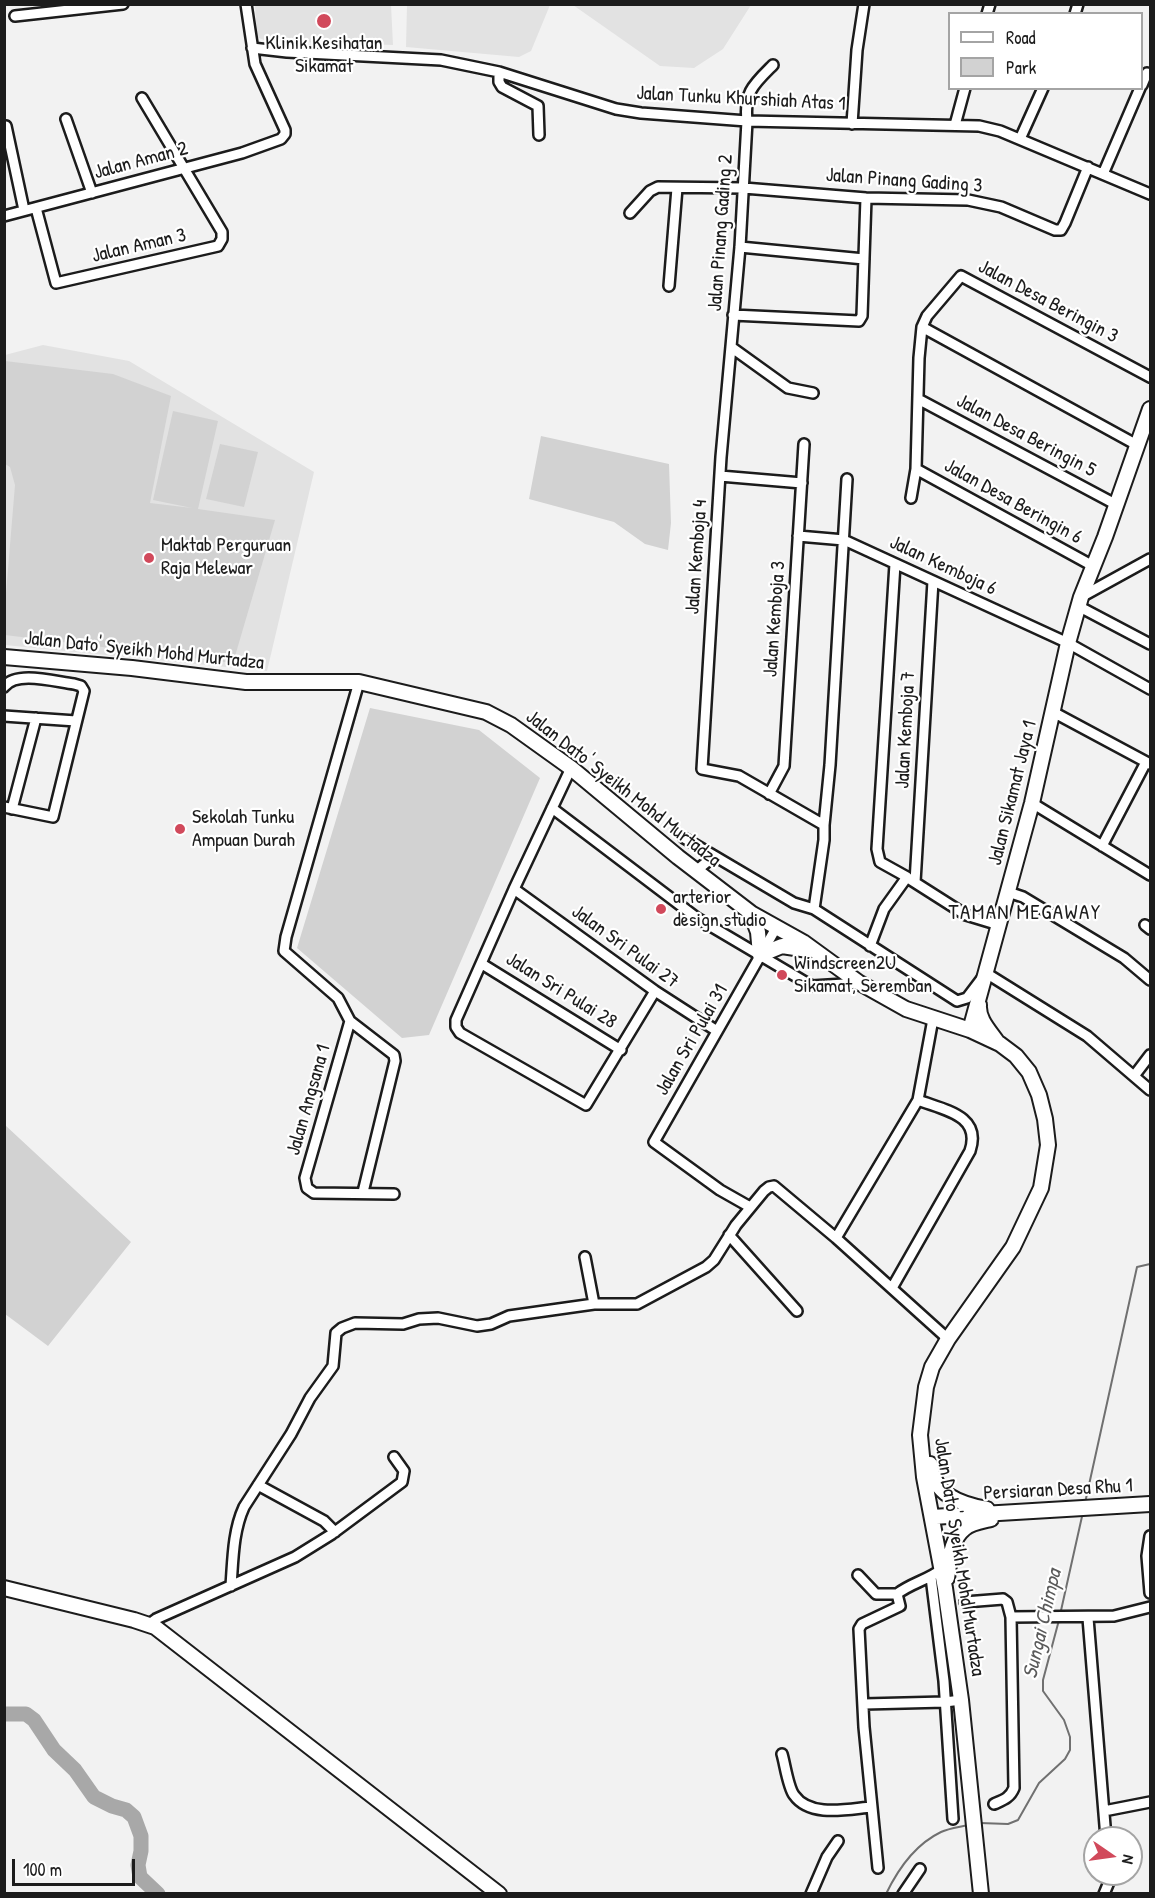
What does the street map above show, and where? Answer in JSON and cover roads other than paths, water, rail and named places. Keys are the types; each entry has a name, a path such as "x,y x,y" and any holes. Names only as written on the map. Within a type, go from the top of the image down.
{"main road":[{"name":"Jalan Sikamat Jaya 1","path":"970,1030 1032,803 1079,602 1117,505 1150,409"},
{"name":"Jalan Dato' Syeikh Mohd Murtadza","path":"4,657 132,668 246,682 359,682 486,712 511,725 571,768 751,913 815,951 860,983 906,1009 970,1030 1000,1044 1016,1056 1029,1072 1039,1095 1048,1145 1041,1188 1013,1247 948,1339 932,1367 926,1387 920,1435 921,1455 932,1517 936,1573 945,1588 961,1700 981,1893"},
{"path":"751,913 760,939 760,955 782,946 815,951"},
{"path":"936,1020 962,1017 980,994"},
{"path":"980,994 981,1018 1000,1044"},
{"path":"926,1387 926,1437 931,1474 941,1490 955,1501 1007,1513"},
{"name":"Persiaran Desa Rhu 1","path":"932,1517 1150,1504"},
{"path":"945,1588 951,1552 956,1538 965,1527 1007,1513"},
{"path":"4,1588 155,1627 499,1893"}],"street":[{"path":"15,16 123,4"},
{"path":"246,4 252,48"},
{"path":"852,124 857,50 864,4"},
{"name":"Jalan Tunku Khurshiah Atas 1","path":"252,48 441,60 500,72 616,109 641,113 747,121 979,126 1000,131 1150,194"},
{"name":"Jalan Aman 2","path":"4,216 242,153 281,139 285,134 285,129 255,64 252,48"},
{"name":"Jalan Pinang Gading 2","path":"731,347 744,188 746,103 754,84 773,65"},
{"path":"500,72 499,82 502,87 538,106 539,135"},
{"path":"1143,82 1147,73"},
{"path":"955,125 964,90"},
{"path":"1020,139 1042,90"},
{"path":"1103,174 1140,90"},
{"path":"142,98 184,167"},
{"path":"66,119 92,193"},
{"path":"6,126 24,210"},
{"name":"Jalan Aman 3","path":"36,208 56,283 218,246 222,239 222,232 184,167"},
{"name":"Jalan Pinang Gading 3","path":"630,213 650,191 658,187 744,188 866,198 968,200 1002,207 1055,230 1061,230 1088,167"},
{"path":"669,286 677,188"},
{"path":"733,315 856,322 861,319 866,198"},
{"path":"740,248 864,259"},
{"name":"Jalan Desa Beringin 3","path":"922,327 927,316 961,276 1150,378"},
{"path":"911,498 916,469 922,327 1137,445"},
{"path":"731,347 788,388 813,393"},
{"name":"Jalan Kemboja 4","path":"731,347 720,476 702,769 739,776 769,794"},
{"name":"Jalan Desa Beringin 5","path":"918,399 1117,505"},
{"name":"Jalan Kemboja 3","path":"769,794 784,766 804,444"},
{"name":"Jalan Desa Beringin 6","path":"916,469 1093,566"},
{"path":"720,476 802,483"},
{"path":"814,909 824,840 830,765 847,479"},
{"name":"Jalan Kemboja 6","path":"798,536 844,540 1068,643 1150,689"},
{"path":"1150,559 1079,602 1150,644"},
{"path":"895,564 877,849 880,862 966,915 999,925"},
{"name":"Jalan Kemboja 7","path":"911,879 933,581"},
{"path":"4,687 21,677 81,686 84,691 53,817 8,808 36,718"},
{"path":"359,682 286,937 284,951 338,998 350,1021 394,1055 395,1061 363,1192 394,1194"},
{"path":"1053,712 1148,763 1102,846"},
{"path":"4,716 76,721"},
{"path":"571,768 514,888 456,1020 456,1027 460,1033 586,1105 655,992"},
{"path":"769,794 824,825"},
{"path":"1032,803 1150,875"},
{"path":"552,808 697,918 812,986 860,983"},
{"path":"684,838 795,903 814,909 957,1000 967,998 986,973 1086,1036 1150,1090"},
{"path":"696,871 714,856"},
{"path":"870,946 884,909 911,879"},
{"name":"Jalan Sri Pulai 27","path":"514,888 655,992 717,1031"},
{"path":"1008,892 1023,897 1124,958 1150,980"},
{"name":"Jalan Sri Pulai 31","path":"750,1207 720,1190 654,1142 777,928"},
{"name":"Jalan Sri Pulai 28","path":"482,964 621,1050"},
{"path":"836,1238 918,1100 936,1020"},
{"name":"Jalan Angsana 1","path":"350,1021 305,1178 306,1188 314,1193 363,1192"},
{"path":"1134,1076 1150,1055"},
{"path":"891,1287 970,1151 973,1141 973,1132 969,1123 959,1116 918,1100"},
{"path":"231,1586 236,1528 244,1507 291,1434 310,1398 333,1366 336,1333 356,1323 403,1324 419,1319 438,1318 477,1326 491,1324 509,1316 594,1304 637,1304 706,1267 714,1260 729,1234 750,1207 769,1187 774,1186 836,1238 948,1339"},
{"path":"729,1234 797,1311"},
{"path":"585,1257 594,1304"},
{"path":"148,1624 295,1557 335,1532 402,1482 404,1471 394,1457"},
{"path":"258,1485 324,1521 335,1532"},
{"path":"1150,1536 1147,1556 1150,1593"},
{"path":"858,1575 876,1594 897,1594 906,1587 936,1573 953,1819"},
{"path":"878,1868 859,1629 862,1624 900,1606 897,1594"},
{"path":"965,1602 1003,1599 1007,1602 1011,1617 1014,1788 1006,1799 994,1804"},
{"path":"1011,1617 1114,1616 1150,1607"},
{"path":"1088,1617 1105,1826"},
{"path":"864,1704 961,1700"},
{"path":"783,1754 794,1795 808,1808 835,1810 872,1807"},
{"path":"1104,1811 1150,1803"},
{"path":"811,1893 827,1857 838,1841"},
{"path":"903,1893 920,1869"}],"waterway":[{"name":"Sungai Chimpa","path":"1085,1503 1137,1267 1150,1264"},
{"name":"Sungai Chimpa","path":"1060,1615 1083,1512"},
{"name":"Sungai Chimpa","path":"980,1823 1008,1824 1018,1820 1039,1783 1065,1759 1070,1750 1070,1737 1064,1720 1043,1691 1043,1680 1059,1620"},
{"path":"4,1714 26,1714 34,1720 54,1750 75,1770 94,1797 126,1810 134,1817 141,1836 138,1865 140,1877 158,1894"},
{"name":"Sungai Chimpa","path":"886,1894 896,1875 924,1843 944,1831 968,1825"}],"place":[{"name":"Klinik Kesihatan Sikamat","path":"324,21"},
{"name":"Maktab Perguruan Raja Melewar","path":"149,558"},
{"name":"Sekolah Tunku Ampuan Durah","path":"180,829"},
{"name":"arterior design studio","path":"661,909"},
{"name":"Windscreen2U Sikamat, Seremban","path":"782,975"}],"district":[{"name":"TAMAN MEGAWAY","path":"1025,913"}]}
